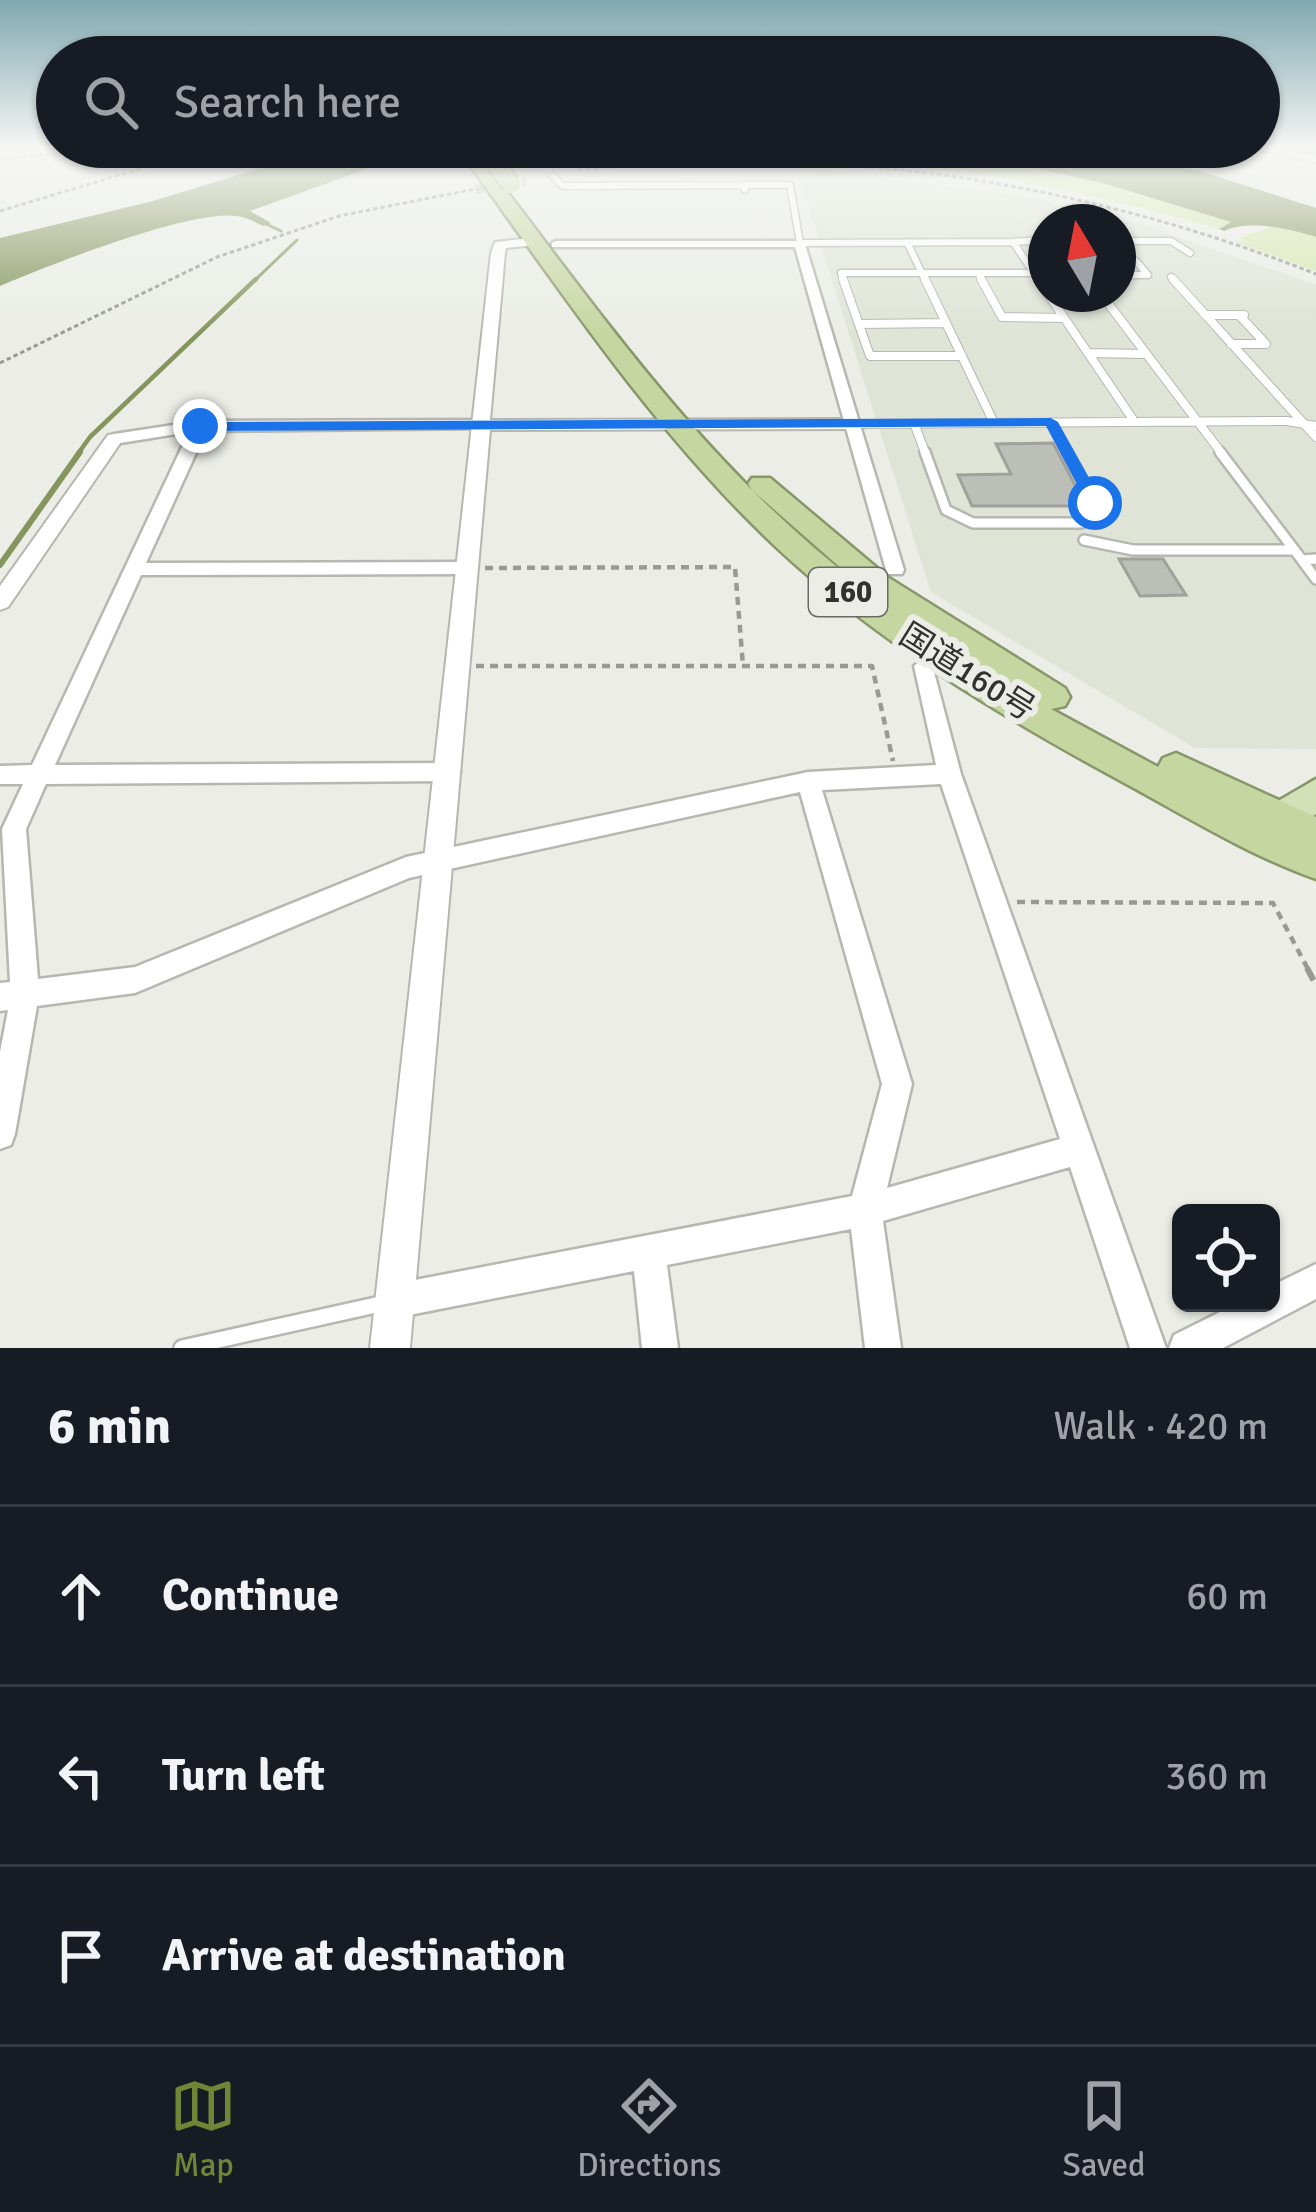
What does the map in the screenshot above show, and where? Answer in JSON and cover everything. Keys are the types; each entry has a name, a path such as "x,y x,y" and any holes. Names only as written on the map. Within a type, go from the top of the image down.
{"highway":[{"name":"国道160号","path":"514,210 785,539 866,607 986,685 1206,810 1277,830 1316,835"},
{"name":"国道160号","path":"1277,830 1316,862"}],"main road":[{"path":"1277,830 1316,794"}],"street":[{"path":"390,1348 500,245 800,243 895,570"},
{"path":"0,602 114,439 200,426 853,424"},
{"path":"0,1134 13,995 14,829 200,426"},
{"path":"133,569 468,568"},
{"path":"924,666 950,774 1148,1348"},
{"path":"0,775 448,772"},
{"path":"13,995 135,980 406,868 808,781 950,774"},
{"path":"808,781 897,1084 865,1210 883,1348"},
{"path":"394,1300 865,1210 1079,1149"},
{"path":"649,1252 659,1348"},
{"path":"1187,1348 1316,1281"}],"lane":[{"path":"794,210 800,243 1028,241"},
{"path":"1136,241 1171,241 1190,253"},
{"path":"907,242 994,423"},
{"path":"1013,242 1028,264"},
{"path":"1136,261 1148,275 1136,275"},
{"path":"962,356 870,356 841,273 1028,273"},
{"path":"978,273 1002,317 1064,318"},
{"path":"1171,278 1311,426 1316,437"},
{"path":"1060,312 1134,421"},
{"path":"1114,312 1316,579"},
{"path":"1205,315 1244,315 1266,344 1232,344"},
{"path":"859,324 946,323"},
{"path":"1088,353 1146,354"},
{"path":"853,424 1287,421 1311,426"},
{"path":"914,423 946,510 986,526 1079,525 1094,518 1095,503 1051,422"},
{"path":"1084,540 1100,539 1133,550 1298,555 1316,560"},
{"path":"182,1348 394,1300"}],"path":[{"path":"0,363 217,257 370,210"},
{"path":"1112,210 1160,221 1316,274"},
{"path":"468,568 735,567 743,666"},
{"path":"459,666 872,666 897,777"},
{"path":"994,902 1273,904 1316,985"}],"shaded area":[{"path":"116,210 253,210 271,223 263,226 237,216 187,221 118,241 0,286 0,238"},
{"path":"810,210 1028,210 1028,312 1136,312 1136,223 1316,285 1316,749 1195,748 931,592"},
{"path":"1148,210 1193,210 1232,222 1219,229"},
{"path":"1191,210 1316,210 1316,237 1282,228 1219,229 1231,222"},
{"path":"1274,226 1316,237 1316,271 1233,241 1247,242 1240,238"}],"building":[{"path":"1053,443 1086,506 972,506 958,475 1011,474 996,444"},
{"path":"1119,559 1163,559 1186,595 1140,596"}],"waterway":[{"path":"262,222 281,231"},
{"path":"253,282 297,240"},
{"path":"77,455 90,437 256,279"},
{"path":"0,565 80,452"}],"route":[{"path":"200,426 1051,422 1095,503"}]}
